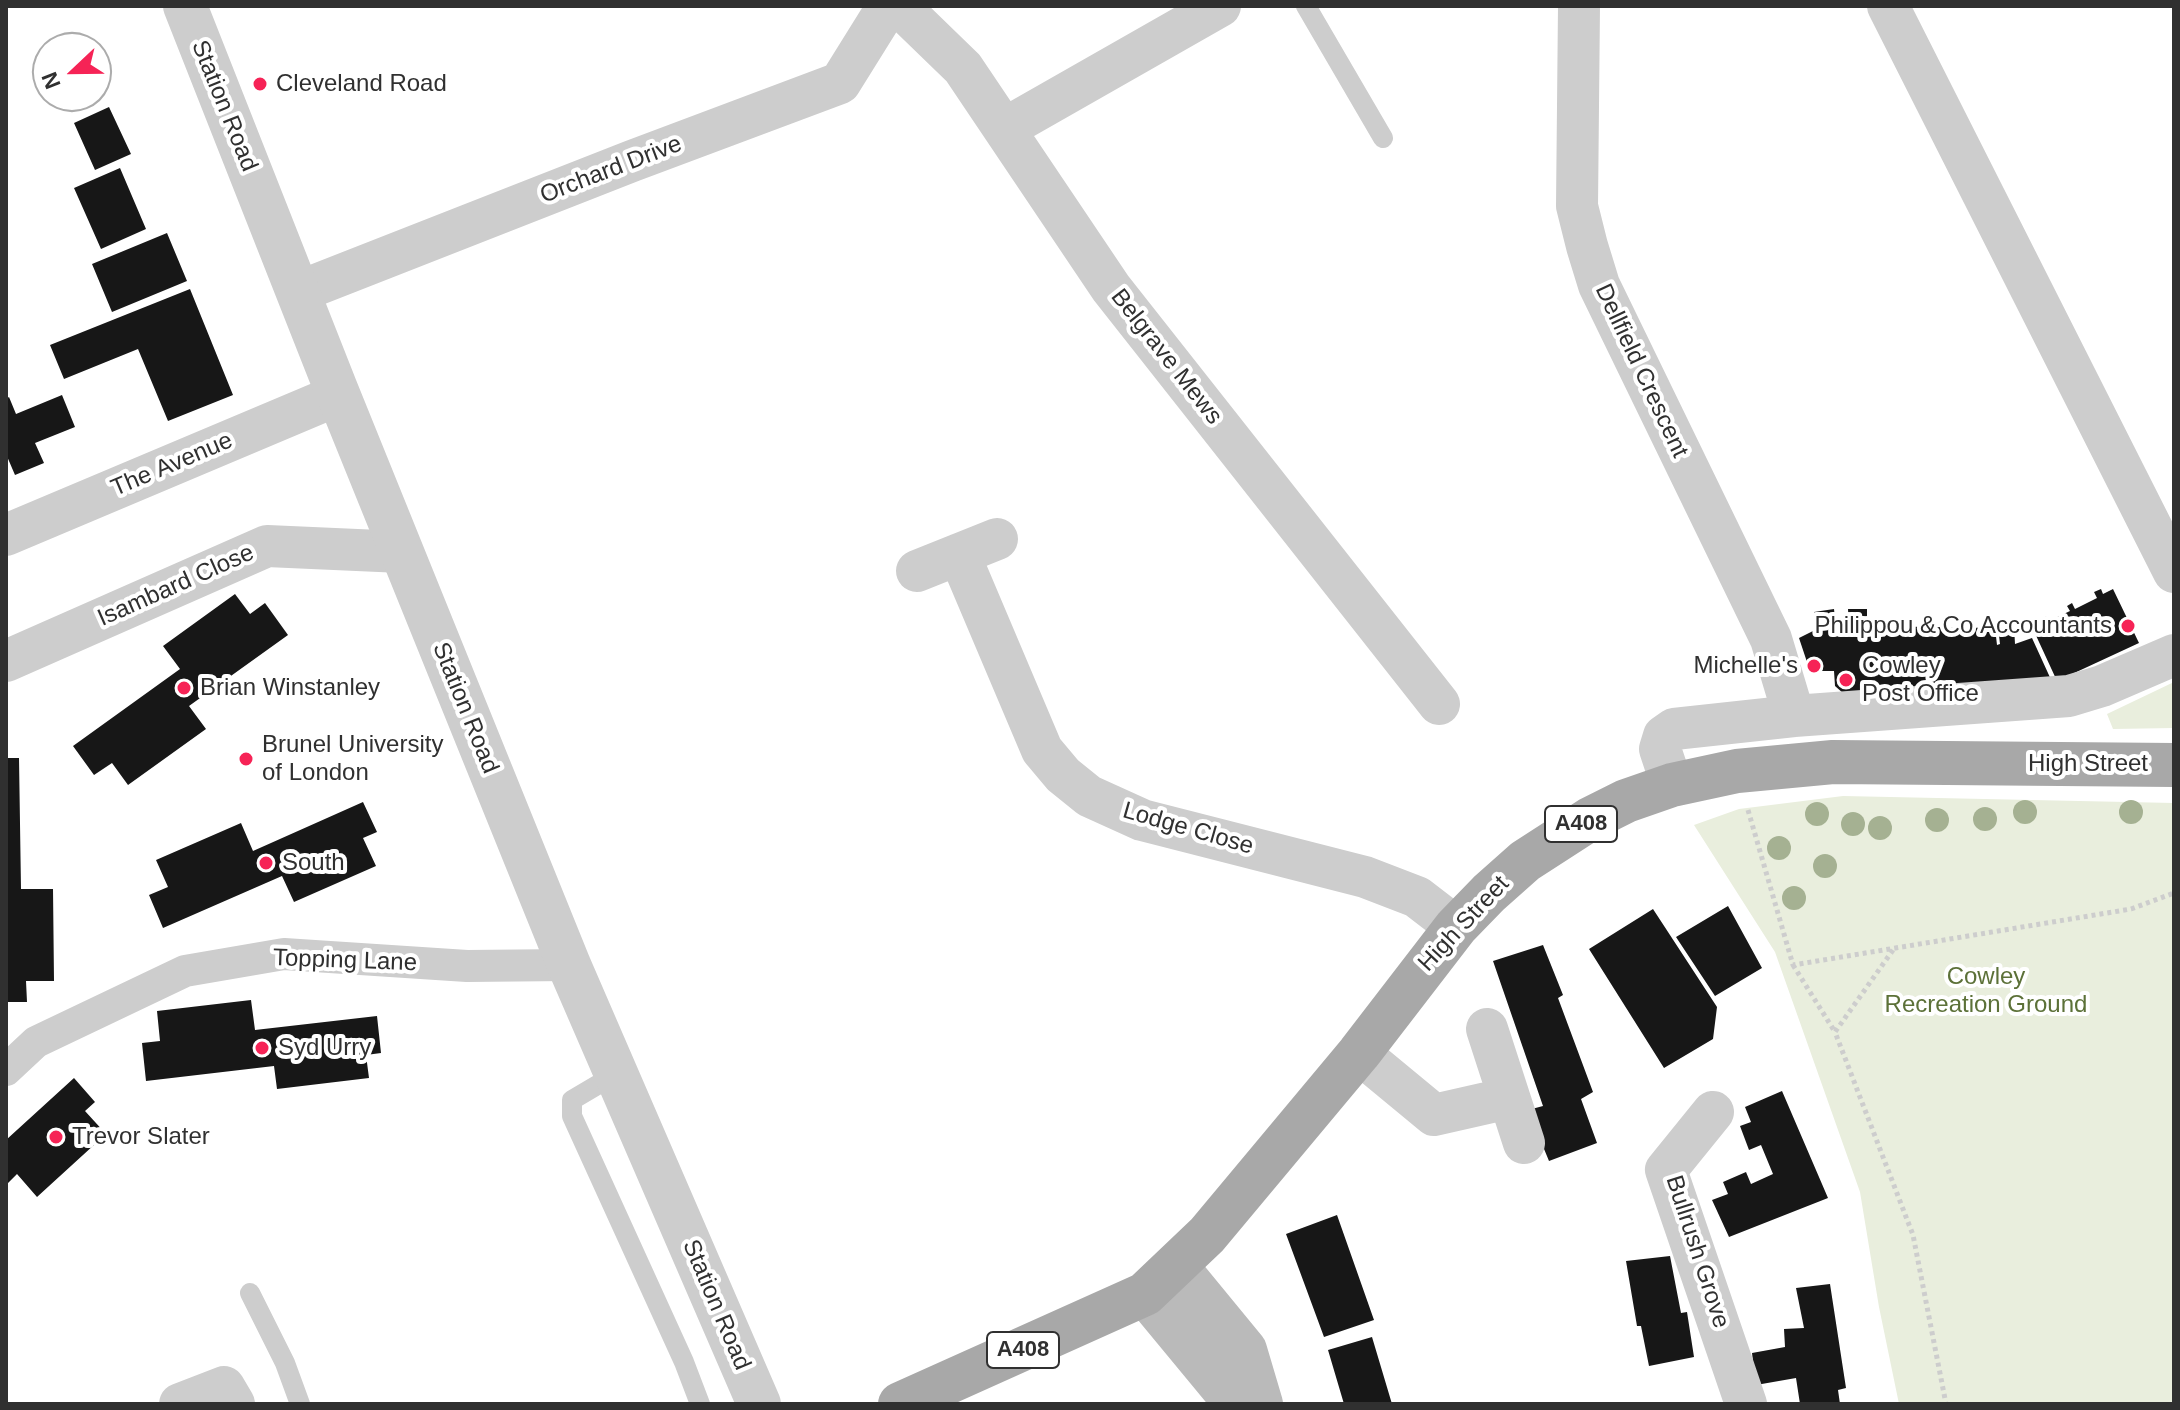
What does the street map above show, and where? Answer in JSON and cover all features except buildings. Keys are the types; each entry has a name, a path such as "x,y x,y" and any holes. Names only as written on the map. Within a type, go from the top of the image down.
{"main road":[{"name":"High Street","path":"900,1404 1160,1280 1207,1235 1359,1053 1456,927 1489,893 1556,839 1626,801 1672,785 1737,771 1833,762 2174,765"},
{"path":"1160,1280 1236,1404"},
{"path":"1160,1280 1245,1350 1261,1404"}],"street":[{"name":"Station Road","path":"185,6 338,395 569,965 759,1404"},
{"name":"Orchard Drive","path":"298,292 840,83 888,6"},
{"name":"Belgrave Mews","path":"899,6 963,68 1111,288 1439,704"},
{"path":"1004,129 1220,6"},
{"name":"Dellfield Crescent","path":"1579,6 1577,206 1587,246 1599,285 1771,639 1794,716"},
{"path":"1888,6 2174,572"},
{"name":"The Avenue","path":"6,535 338,395"},
{"path":"917,571 997,539"},
{"name":"Isambard Close","path":"6,661 267,546 402,552"},
{"name":"Lodge Close","path":"959,554 1042,750 1063,775 1089,796 1142,820 1365,877 1417,897 1456,927"},
{"path":"1672,785 1660,749 1664,736 1674,729 1794,716 2069,696 2102,686 2174,655"},
{"name":"Topping Lane","path":"6,1070 36,1042 185,971 284,954 467,966 569,965"},
{"path":"1487,1029 1524,1143"},
{"path":"1359,1053 1434,1115 1509,1098"},
{"name":"Bullrush Grove","path":"1713,1112 1666,1170 1746,1404"},
{"path":"180,1404 224,1387 234,1404"}],"lane":[{"path":"1306,6 1383,138"},
{"path":"616,1074 572,1100 572,1116 684,1362 700,1404"},
{"path":"250,1293 285,1363 300,1404"}],"path":[{"path":"1737,771 1793,965 1835,1032 1913,1235 1946,1404"},
{"path":"1793,965 2131,909 2174,893"},
{"path":"1835,1032 1893,950"}],"green space":[{"path":"2174,682 2174,728 2113,729 2107,714"},
{"name":"Cowley Recreation Ground","path":"1843,796 2174,803 2174,1404 1899,1404 1860,1192 1775,952 1694,825 1739,809"}],"place":[{"name":"Cleveland Road","path":"260,84"},
{"name":"Philippou & Co Accountants","path":"2128,626"},
{"name":"Michelle's","path":"1814,666"},
{"name":"Cowley Post Office","path":"1846,680"},
{"name":"Brian Winstanley","path":"184,688"},
{"name":"Brunel University of London","path":"246,759"},
{"name":"South","path":"266,863"},
{"name":"Syd Urry","path":"262,1048"},
{"name":"Trevor Slater","path":"56,1137"}]}
